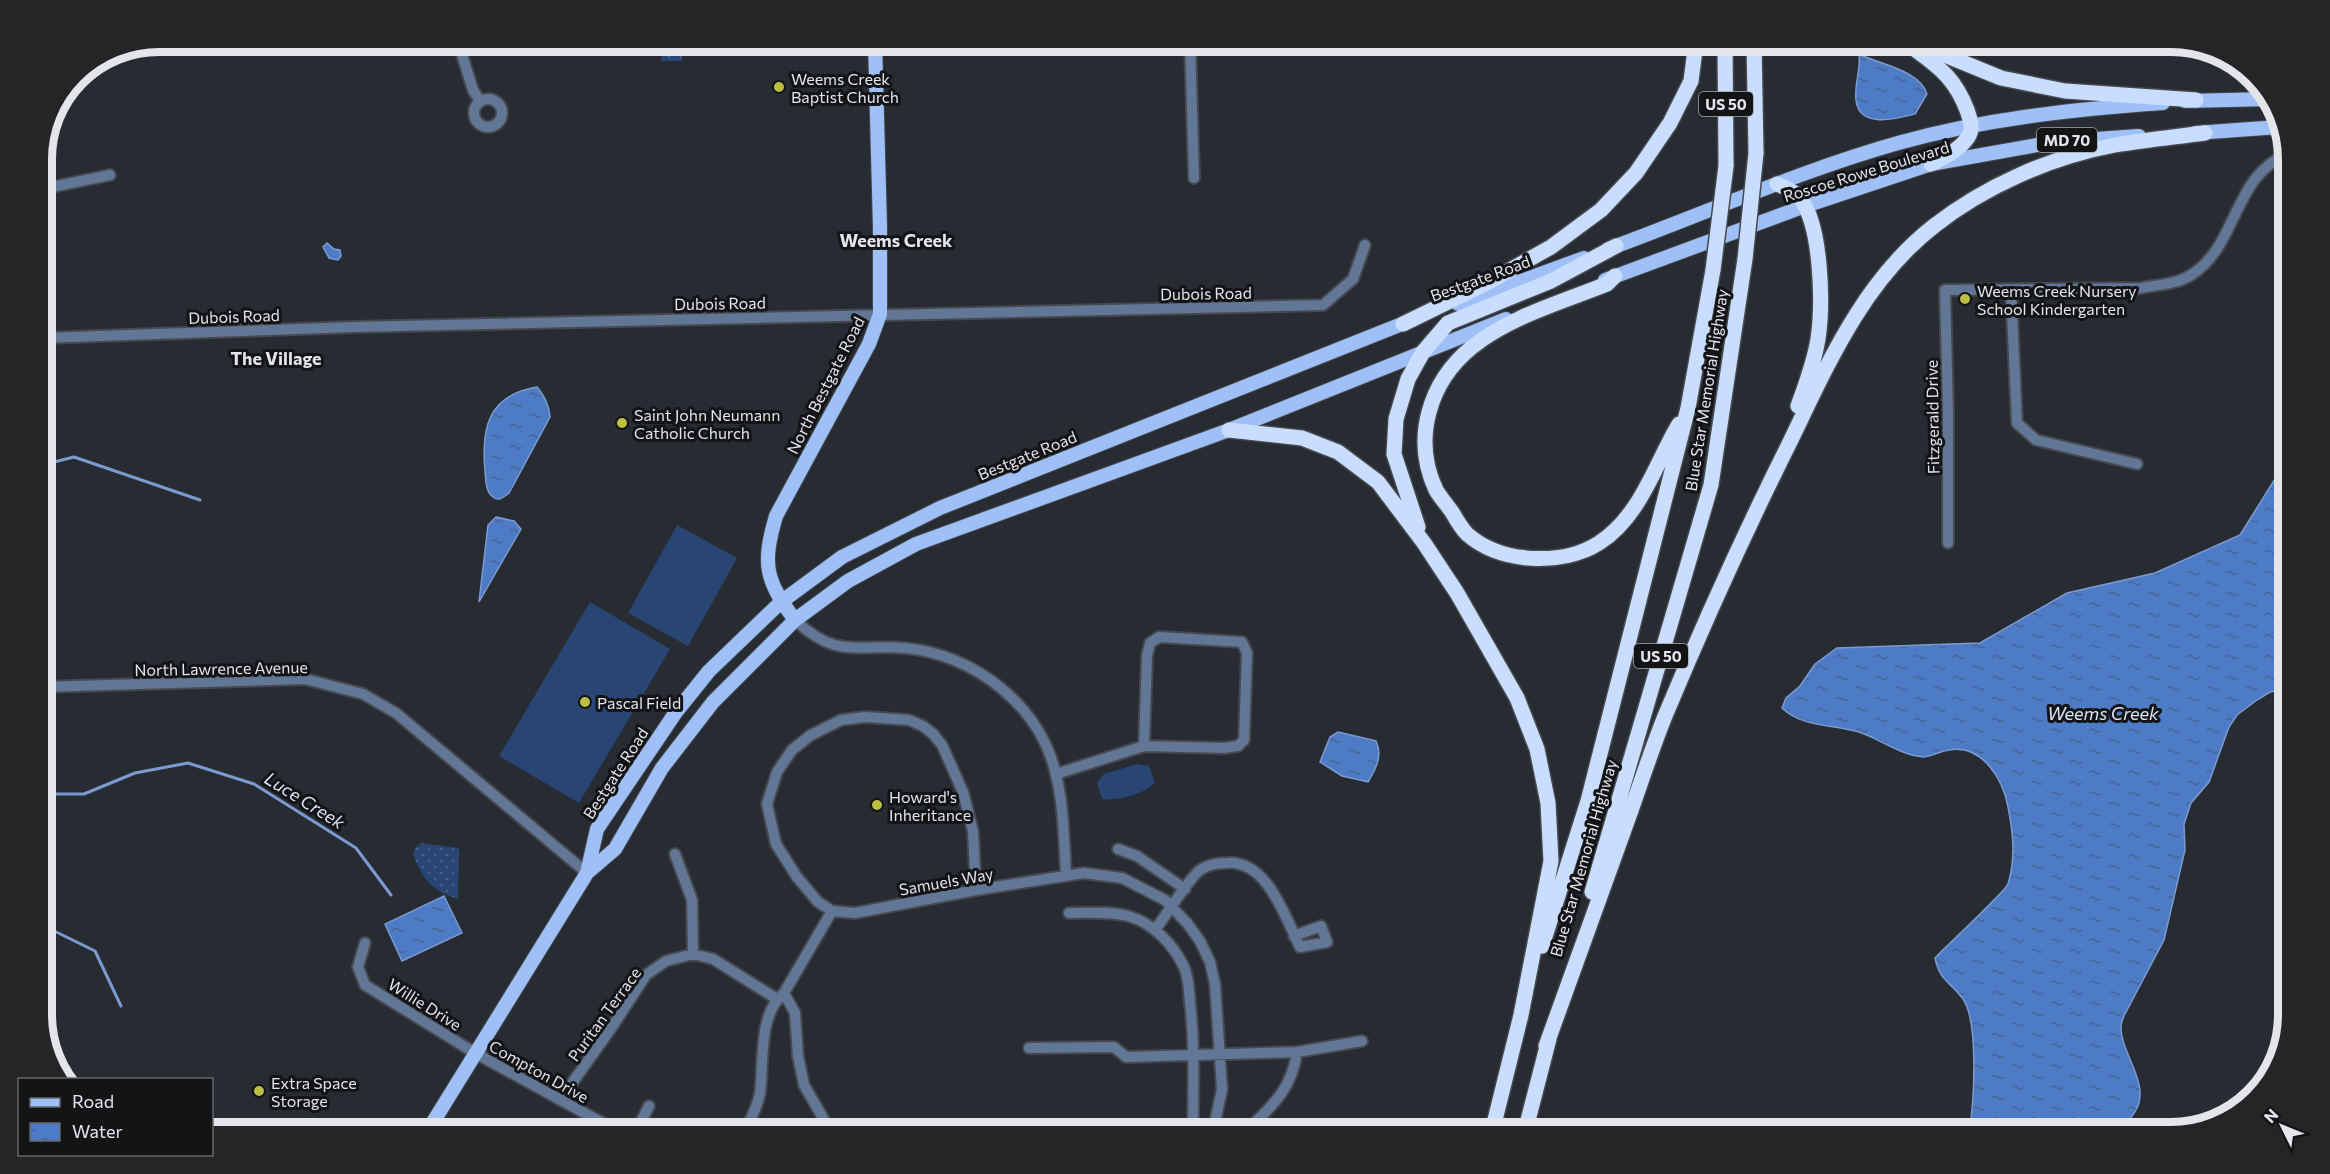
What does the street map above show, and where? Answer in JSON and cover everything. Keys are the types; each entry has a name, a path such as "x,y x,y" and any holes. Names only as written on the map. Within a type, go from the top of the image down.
{"highway":[{"path":"1403,324 1487,283 1542,252 1601,210 1636,173 1670,123 1691,81 1695,52"},
{"name":"Blue Star Memorial Highway","path":"1521,1015 1588,801 1688,408 1713,270 1726,166 1725,52"},
{"name":"Blue Star Memorial Highway","path":"1546,1046 1712,485 1745,259 1756,153 1754,52"},
{"path":"1919,52 1942,69 1960,92 1972,125 1969,136 1956,150 1931,164"},
{"path":"1937,52 2001,78 2065,91 2196,100"},
{"path":"1546,1046 1664,718 1764,493 1835,352 1861,305 1880,278 1931,228 1965,203 1997,186 2058,161 2113,146 2205,133"},
{"path":"1764,493 1812,367 1821,307 1821,276 1814,236 1805,206 1799,196 1788,188 1776,184"},
{"path":"1424,543 1394,454 1396,419 1408,379 1423,352 1448,322 1551,281 1616,246"},
{"path":"1615,276 1607,284 1502,328 1472,347 1455,364 1434,393 1424,425 1427,458 1436,489 1467,534 1490,548 1512,555 1540,559 1576,554 1600,542 1624,522 1649,484 1668,443 1688,408"},
{"path":"1229,430 1302,438 1338,452 1378,482 1424,543 1457,593 1517,698 1537,749 1542,770 1548,803 1551,861 1521,1015"},
{"name":"US 50","path":"1494,1122 1521,1015"},
{"name":"US 50","path":"1527,1122 1546,1046"}],"main road":[{"name":"North Bestgate Road","path":"795,620 781,602 767,574 767,544 776,516 869,344 880,314 875,53"},
{"name":"Roscoe Rowe Boulevard","path":"1616,246 1776,184 1899,143 1972,125 2047,114 2196,100 2258,99"},
{"name":"Roscoe Rowe Boulevard","path":"1615,276 1805,206 1931,164 2054,142 2273,128"},
{"name":"Bestgate Road","path":"587,873 597,829 670,720 710,671 781,602 842,557 940,508 1403,324 1616,246"},
{"name":"Bestgate Road","path":"433,1122 587,873 615,849 662,768 713,702 795,620 849,581 916,544 1229,430 1615,276"}],"street":[{"path":"1190,52 1194,178"},
{"path":"461,53 473,90 480,101"},
{"path":"2137,464 2036,440 2017,423 2011,290 2141,288 2167,284 2190,276 2216,251 2248,187 2256,176 2267,165 2277,160"},
{"path":"53,187 110,175"},
{"name":"Dubois Road","path":"53,338 343,327 1323,305 1353,279 1365,245"},
{"name":"Fitzgerald Drive","path":"1948,543 1945,290 2011,290"},
{"path":"795,620 816,638 839,647 907,648 960,662 1002,688 1028,716 1049,752 1061,801 1066,875"},
{"path":"1056,774 1144,746 1224,748 1238,746 1244,740 1247,653 1242,642 1159,637 1150,644 1146,656 1144,746"},
{"name":"North Lawrence Avenue","path":"53,687 305,679 363,694 396,713 587,873"},
{"path":"749,1122 759,1096 763,1037 781,996 832,911 818,902 797,877 776,844 767,804 777,772 792,750 811,735 841,720 865,717 909,720 923,726 942,746 963,792 973,831 976,890"},
{"path":"1118,849 1137,856 1185,889"},
{"path":"675,854 692,900 693,954 713,959 781,996 795,1013 798,1056 804,1085 825,1122"},
{"path":"1155,930 1199,871 1215,864 1236,862 1247,866 1264,878 1294,936"},
{"name":"Samuels Way","path":"832,911 855,913 976,890 1084,873 1122,878 1165,900 1187,923 1200,941 1210,962 1218,1001 1222,1089 1215,1122"},
{"path":"1069,913 1110,912 1130,916 1155,930 1173,947 1185,969 1192,1020 1193,1122"},
{"name":"Willie Drive","path":"365,943 358,967 365,985 475,1053"},
{"name":"Puritan Terrace","path":"560,1100 612,1028 646,975 666,961 693,954"},
{"path":"1029,1048 1114,1047 1126,1057 1192,1057 1297,1052 1362,1041"},
{"path":"1255,1122 1285,1090 1295,1070 1297,1052"},
{"name":"Compton Drive","path":"475,1053 601,1122"},
{"path":"641,1122 649,1106"}],"shaded area":[{"path":"661,53 681,53 682,61 661,61"},
{"path":"677,525 737,558 688,646 628,613"},
{"name":"Pascal Field","path":"590,602 670,649 579,803 499,756"},
{"path":"1137,764 1149,766 1155,783 1144,791 1130,796 1102,799 1097,783 1104,774"},
{"path":"421,843 459,848 458,899 441,892 424,877 413,854 415,848"}],"water":[{"path":"1859,54 1907,73 1923,86 1927,94 1915,114 1880,120 1864,115 1856,100"},
{"path":"327,243 334,249 340,250 341,256 338,260 329,258 323,247"},
{"path":"537,387 546,401 550,417 509,493 497,499 490,494 487,488 484,455 487,428 491,416 508,397"},
{"name":"Weems Creek","path":"2277,475 2278,691 2270,692 2237,715 2229,727 2209,782 2191,803 2184,824 2185,850 2164,940 2121,1024 2122,1037 2140,1090 2140,1100 2136,1110 2127,1122 1970,1122 1974,1064 1968,1010 1959,993 1943,977 1935,958 2008,884 2013,855 2012,835 2008,807 2001,785 1989,766 1971,752 1949,750 1929,756 1915,756 1859,732 1799,719 1782,708 1786,698 1800,686 1815,664 1837,648 1980,643 2067,593 2155,573 2240,535"},
{"path":"496,517 514,521 521,529 479,602 488,525"},
{"path":"1338,732 1376,741 1379,757 1368,782 1342,776 1320,762 1330,737"},
{"path":"444,896 462,933 402,961 385,924"}],"waterway":[{"path":"53,462 74,457 200,500"},
{"name":"Luce Creek","path":"53,794 84,794 135,773 188,763 254,784 356,848 391,895"},
{"path":"53,930 95,951 121,1006"}],"place":[{"name":"Weems Creek Baptist Church","path":"779,87"},
{"name":"Weems Creek Nursery School Kindergarten","path":"1965,299"},
{"name":"Saint John Neumann Catholic Church","path":"622,423"},
{"name":"Pascal Field","path":"585,702"},
{"name":"Howard's Inheritance","path":"877,805"},
{"name":"Extra Space Storage","path":"259,1091"}],"district":[{"name":"Weems Creek","path":"896,240"},
{"name":"The Village","path":"276,358"}]}
